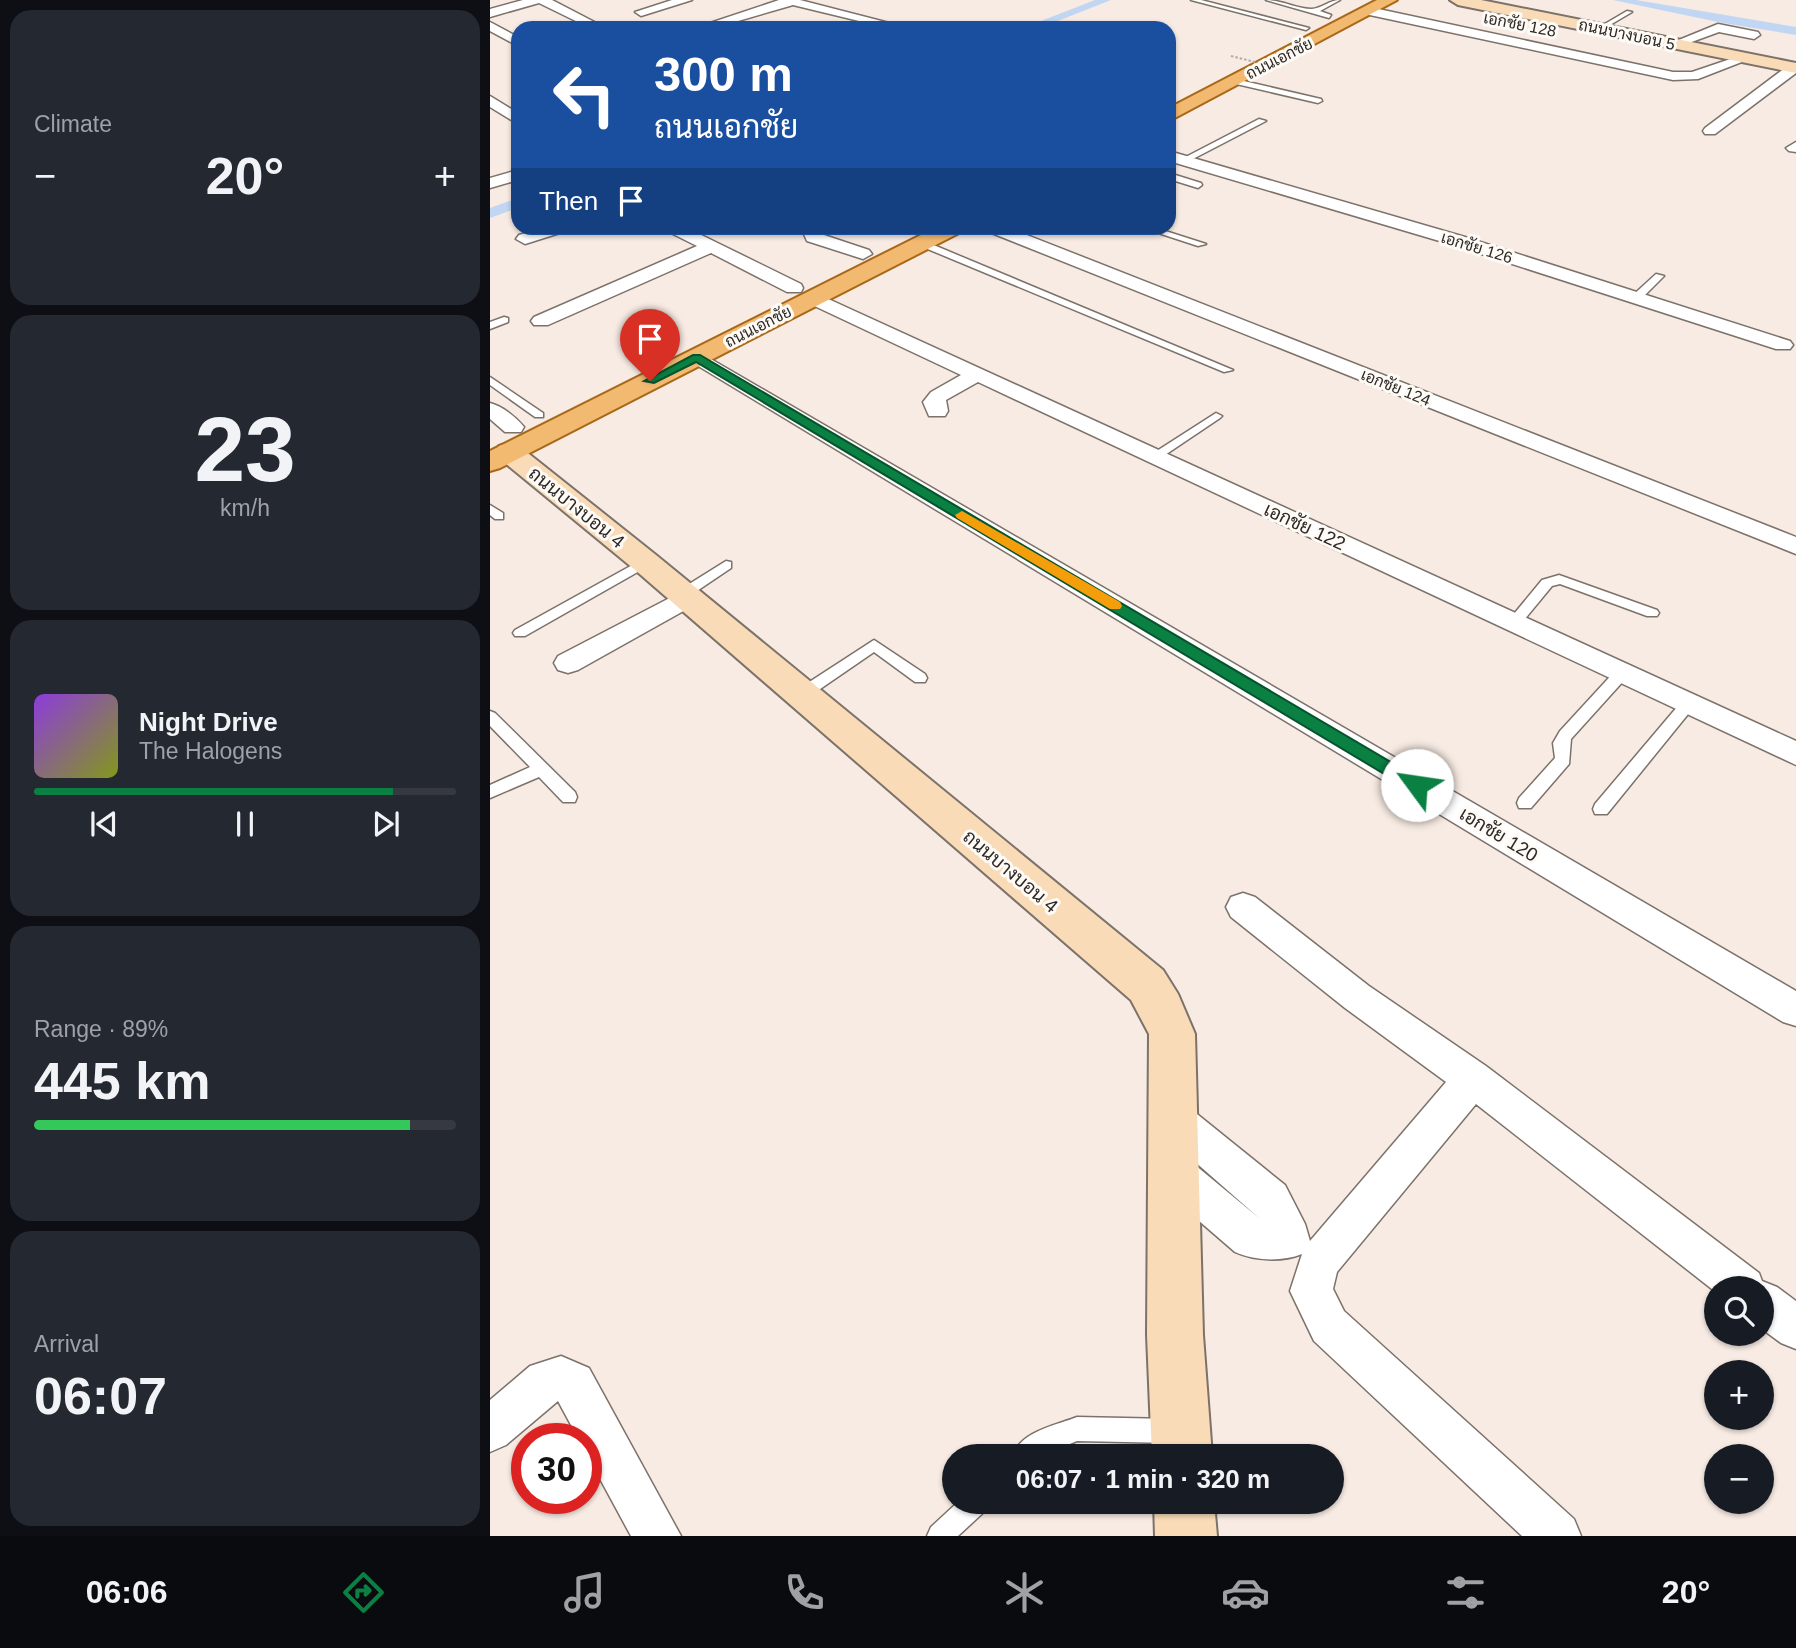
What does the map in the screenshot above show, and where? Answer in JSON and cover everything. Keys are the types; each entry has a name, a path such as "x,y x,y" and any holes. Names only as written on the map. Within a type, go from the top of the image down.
{"main road":[{"name":"ถนนเอกชัย","path":"1176,93 1234,60 1306,28 1327,9 1364,6 1389,0"},
{"name":"ถนนเอกชัย","path":"1176,111 1259,69 1364,6"},
{"path":"1234,60 1259,69"},
{"name":"ถนนเอกชัย","path":"500,445 697,357 863,254 918,235"},
{"name":"ถนนเอกชัย","path":"500,445 539,415 803,293 918,235"}],"street":[{"path":"490,13 536,0"},
{"path":"543,0 586,21"},
{"path":"641,12 686,0"},
{"name":"ถนนบางบอน 5","path":"1458,0 1579,36 1675,44 1795,68"},
{"path":"724,21 788,1 872,21"},
{"name":"เอกชัย 128","path":"1364,6 1579,36 1683,77 1745,58"},
{"path":"846,21 857,18"},
{"path":"490,26 511,38"},
{"path":"1675,44 1718,28 1754,35"},
{"path":"1710,131 1795,68"},
{"path":"490,100 511,115"},
{"name":"เอกชัย 126","path":"1177,158 1459,241 1783,345"},
{"path":"490,183 511,177"},
{"path":"526,239 537,235"},
{"name":"เอกชัย 122","path":"689,235 803,293 1796,754"},
{"path":"813,235 863,254"},
{"name":"เอกชัย 124","path":"1013,235 1796,546"},
{"path":"541,321 712,246"},
{"name":"เอกชัย 120","path":"697,357 1796,1010"},
{"path":"937,411 934,402 938,396 978,373"},
{"path":"490,410 500,445"},
{"name":"ถนนบางบอน 4","path":"500,445 645,562 1147,985 1163,1009 1172,1034 1175,1335 1181,1444"},
{"path":"568,663 685,596"},
{"path":"1243,907 1357,997 1473,1079 1728,1276"},
{"path":"1305,1249 1473,1079"},
{"path":"1174,1119 1272,1199 1305,1249 1311,1292 1329,1326 1557,1536"},
{"path":"1175,1174 1249,1238 1305,1249"},
{"path":"1774,1311 1796,1328"},
{"path":"490,1429 545,1382 561,1378 573,1384 657,1536"},
{"path":"1185,1514 1186,1536"}],"lane":[{"path":"1194,0 1306,28"},
{"path":"1269,0 1327,9"},
{"path":"1579,36 1629,12"},
{"path":"1235,81 1318,101"},
{"path":"1177,158 1262,121"},
{"path":"1176,178 1198,185"},
{"path":"918,235 1228,370"},
{"path":"1172,235 1201,244"},
{"path":"1636,298 1659,276"},
{"path":"490,326 504,320"},
{"path":"490,380 539,415"},
{"path":"1155,456 1216,416"},
{"path":"520,633 645,562"},
{"path":"685,596 726,565"},
{"path":"1514,623 1547,583 1559,579 1652,613"},
{"path":"802,694 874,645 920,678"},
{"path":"1525,803 1563,760 1561,743 1565,735 1622,673"},
{"path":"1601,809 1688,704"},
{"path":"490,717 569,797"},
{"path":"490,792 541,769"},
{"path":"1038,1444 1077,1429 1181,1444"},
{"path":"940,1536 963,1514"}],"path":[{"path":"1234,60 1279,68"}],"waterway":[{"path":"1048,21 1105,0"},
{"path":"1619,0 1796,31"},
{"path":"490,213 511,206"}],"slow traffic":[{"path":"962,515 1115,606"}],"route":[{"path":"650,381 697,357 1417,785"}]}
